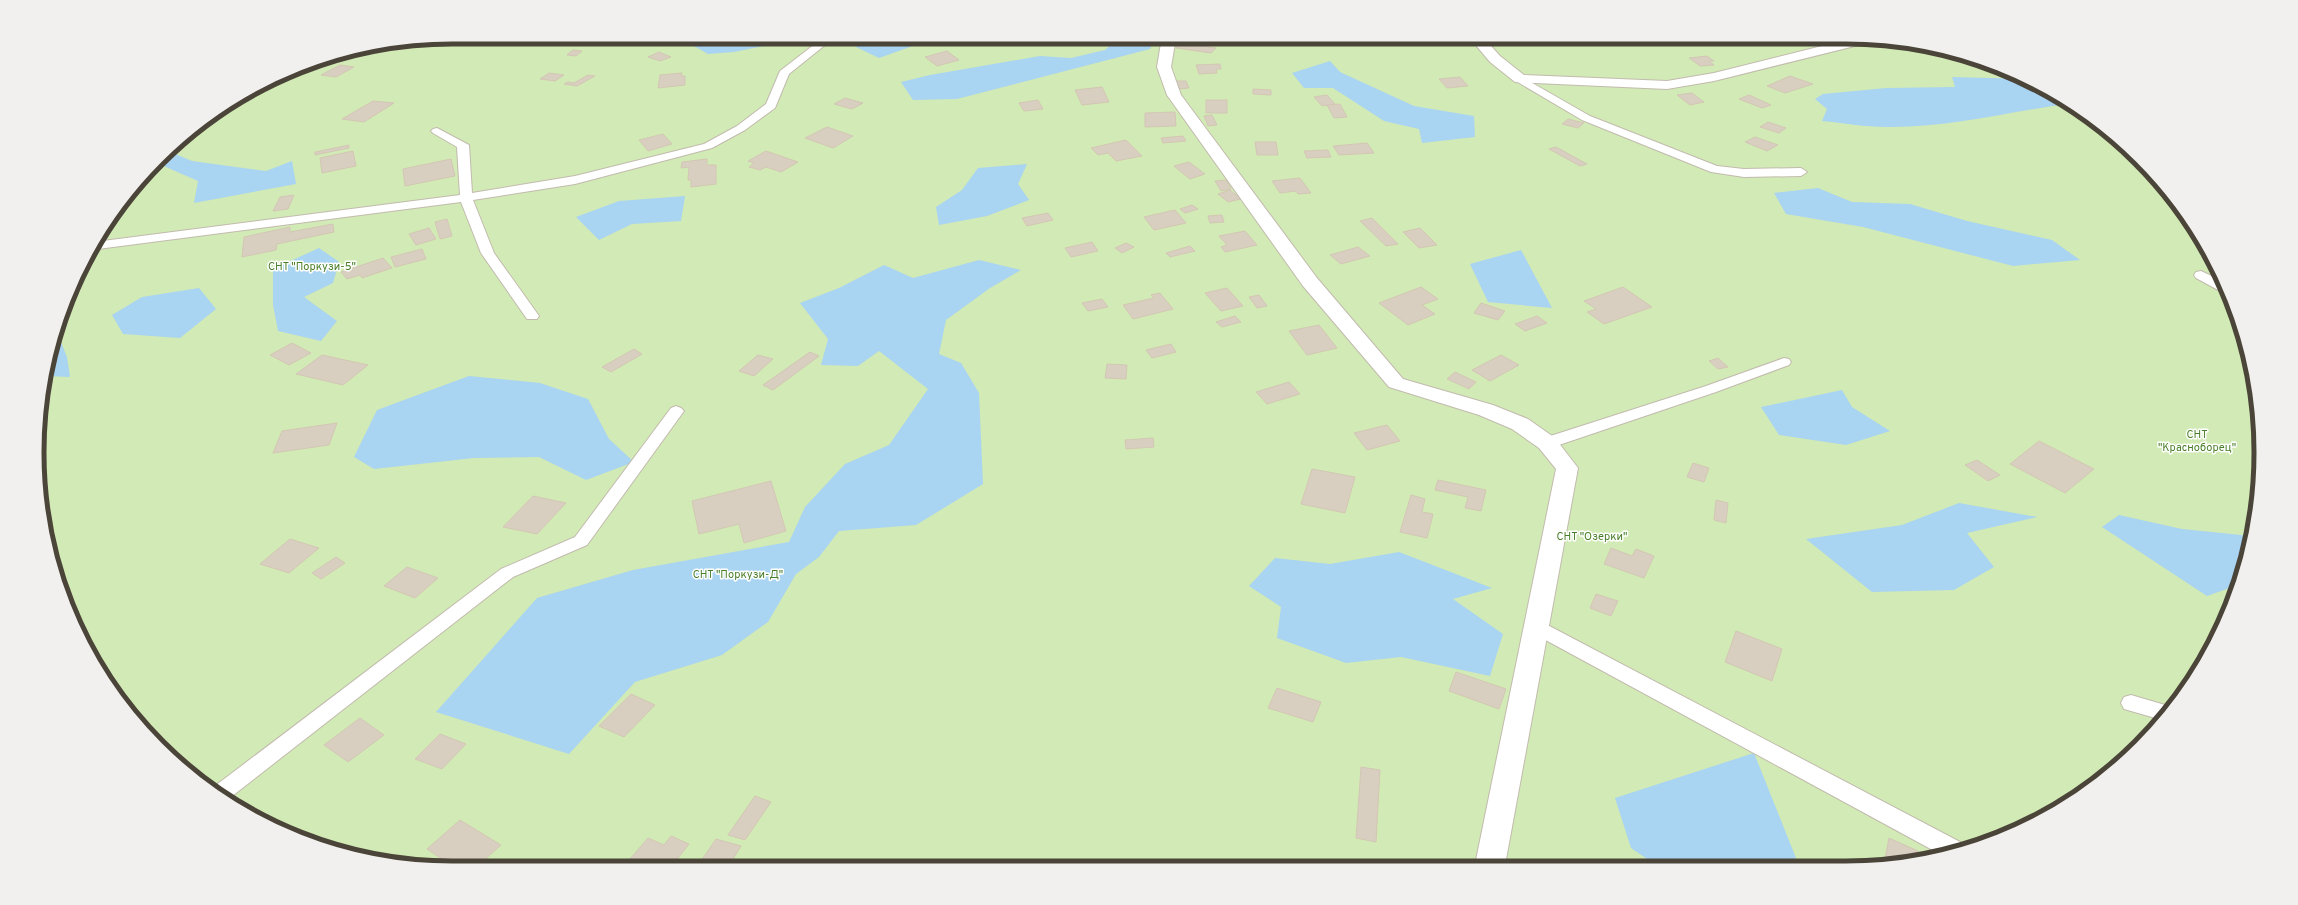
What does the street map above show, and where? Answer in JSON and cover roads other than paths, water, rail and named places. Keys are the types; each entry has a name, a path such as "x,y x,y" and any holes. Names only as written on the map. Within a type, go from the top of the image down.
{"street":[{"path":"1168,44 1164,67 1174,95 1310,282 1396,383 1486,410 1520,424 1547,443 1567,468 1491,861"},
{"path":"1482,44 1495,59 1520,79 1667,85 1714,77 1849,44"}],"lane":[{"path":"101,245 466,198 575,180 708,146 741,128 771,106 784,73 821,44"},
{"path":"1520,79 1586,118 1715,169 1744,173 1801,172"},
{"path":"437,131 463,144 466,198 488,253 532,316"},
{"path":"2200,275 2218,284"},
{"path":"1547,443 1711,389 1784,362"},
{"path":"224,790 508,572 581,541 676,411"},
{"path":"1536,626 1949,847"},
{"path":"2131,703 2161,712"}],"water":[{"path":"699,44 770,44 734,52 708,54 694,46"},
{"path":"859,44 918,44 879,58 856,47"},
{"path":"1112,44 1152,44 1150,49 957,99 913,100 901,82 930,75 1040,56 1071,58 1105,50"},
{"path":"1330,61 1340,72 1414,106 1474,116 1475,137 1422,143 1419,129 1384,121 1333,88 1304,88 1292,73"},
{"path":"1952,77 2010,79 2059,105 1932,125 1886,127 1862,126 1822,121 1827,109 1815,99 1823,94 1886,88 1955,87"},
{"path":"174,154 192,161 266,171 292,161 296,184 194,203 198,181 162,166"},
{"path":"1027,164 1018,184 1029,200 987,216 939,225 936,207 962,190 978,168"},
{"path":"1818,188 1852,202 1910,204 1967,221 2052,240 2080,260 2013,266 1863,227 1786,214 1774,193"},
{"path":"685,196 681,221 632,224 599,240 576,217 619,201"},
{"path":"319,248 339,262 333,283 304,297 337,321 321,341 278,331 273,305 273,269"},
{"path":"1521,250 1552,308 1488,302 1470,264"},
{"path":"979,260 1021,270 990,288 946,320 939,354 961,363 979,393 983,484 916,525 839,531 819,557 796,574 768,622 722,655 635,682 569,754 436,712 537,598 633,570 789,542 805,507 845,464 889,445 928,389 879,351 858,366 821,365 828,339 800,303 839,288 884,265 913,278"},
{"path":"199,288 216,309 180,338 123,334 112,315 142,297"},
{"path":"60,340 67,357 70,377 51,376"},
{"path":"469,376 540,383 588,399 609,439 634,462 586,480 539,457 474,458 374,469 354,457 377,410"},
{"path":"1842,390 1852,407 1890,431 1846,445 1779,435 1761,407"},
{"path":"1959,503 2037,517 1967,533 1994,567 1954,590 1872,592 1806,539 1902,525"},
{"path":"2119,515 2182,529 2245,535 2231,588 2207,596 2102,527"},
{"path":"1399,552 1492,588 1453,599 1503,634 1490,676 1401,657 1346,663 1277,638 1281,607 1249,586 1275,558 1330,564"},
{"path":"1754,753 1796,858 1790,861 1650,861 1631,848 1615,798"}],"park label":[{"name":"СНТ \"Поркузи-5\"","path":"312,267"},
{"name":"СНТ \"Красноборец\"","path":"2197,441"},
{"name":"СНТ \"Озерки\"","path":"1592,537"},
{"name":"СНТ \"Поркузи-Д\"","path":"738,575"}]}
